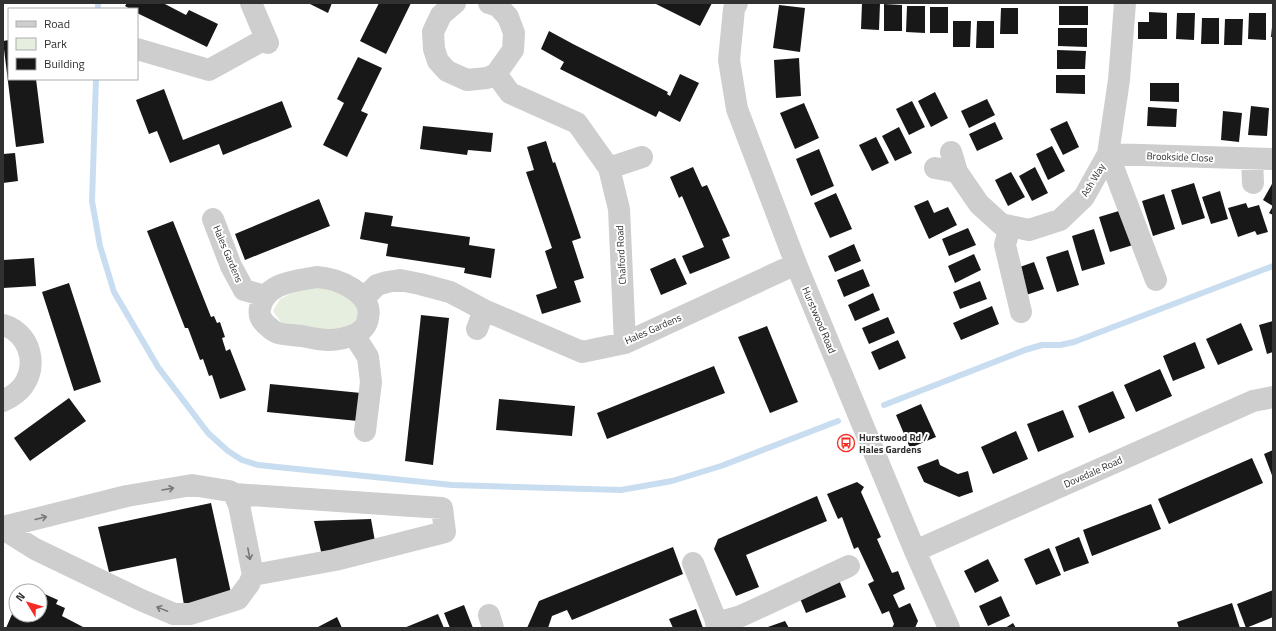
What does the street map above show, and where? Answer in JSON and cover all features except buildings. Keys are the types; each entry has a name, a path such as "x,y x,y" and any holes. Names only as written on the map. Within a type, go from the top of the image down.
{"street":[{"path":"138,49 209,70 266,41 251,3"},
{"path":"455,3 441,15 433,32 434,49 438,61 447,71 467,80 486,78 496,74 513,50 514,33 508,17 498,6 489,3"},
{"name":"Hurstwood Road","path":"737,3 734,9 729,60 736,110 796,264 915,551 949,628"},
{"name":"Ash Way","path":"935,168 954,162 979,204 1001,224 1029,230 1060,220 1084,197 1108,154 1119,80 1125,3"},
{"name":"Chalford Road","path":"496,74 510,93 576,123 609,168 618,209 625,343"},
{"path":"1108,154 1156,280"},
{"name":"Brookside Close","path":"1108,154 1266,157 1253,183"},
{"path":"609,168 642,157"},
{"name":"Hales Gardens","path":"213,219 231,266 244,290 265,296"},
{"path":"1010,226 1005,245 1022,312"},
{"name":"Hales Gardens","path":"364,298 377,285 400,280 420,284 450,292 480,319 582,352 625,343 796,264"},
{"path":"317,277 338,282 364,298 370,313 363,330 354,334 330,340 278,332 263,323 259,316 261,302 272,289 288,282 317,277"},
{"path":"3,325 14,329 24,339 30,351 32,364 29,376 23,387 13,396 3,400"},
{"path":"354,334 368,358 371,382 365,432"},
{"name":"Dovedale Road","path":"915,551 1253,401 1273,398"},
{"path":"3,528 127,496 192,485 229,491 234,494 442,508 445,532 335,560 253,575"},
{"path":"3,528 35,549 141,600 174,614 190,614 238,599 249,584 253,575 239,505 234,494"},
{"path":"693,563 717,626 849,566"}],"green space":[{"path":"312,283 337,291 355,301 360,323 328,331 282,324 273,311 280,299"}],"waterway":[{"path":"98,3 98,8"},
{"path":"96,80 92,201 100,246 114,292 158,367 208,433 228,451 242,460 258,465 452,485 621,490 672,481 721,466 838,421"},
{"path":"884,405 1025,350 1042,345 1060,345 1074,342 1273,266"}],"place":[{"name":"Hurstwood Rd / Hales Gardens","path":"846,443"}]}
